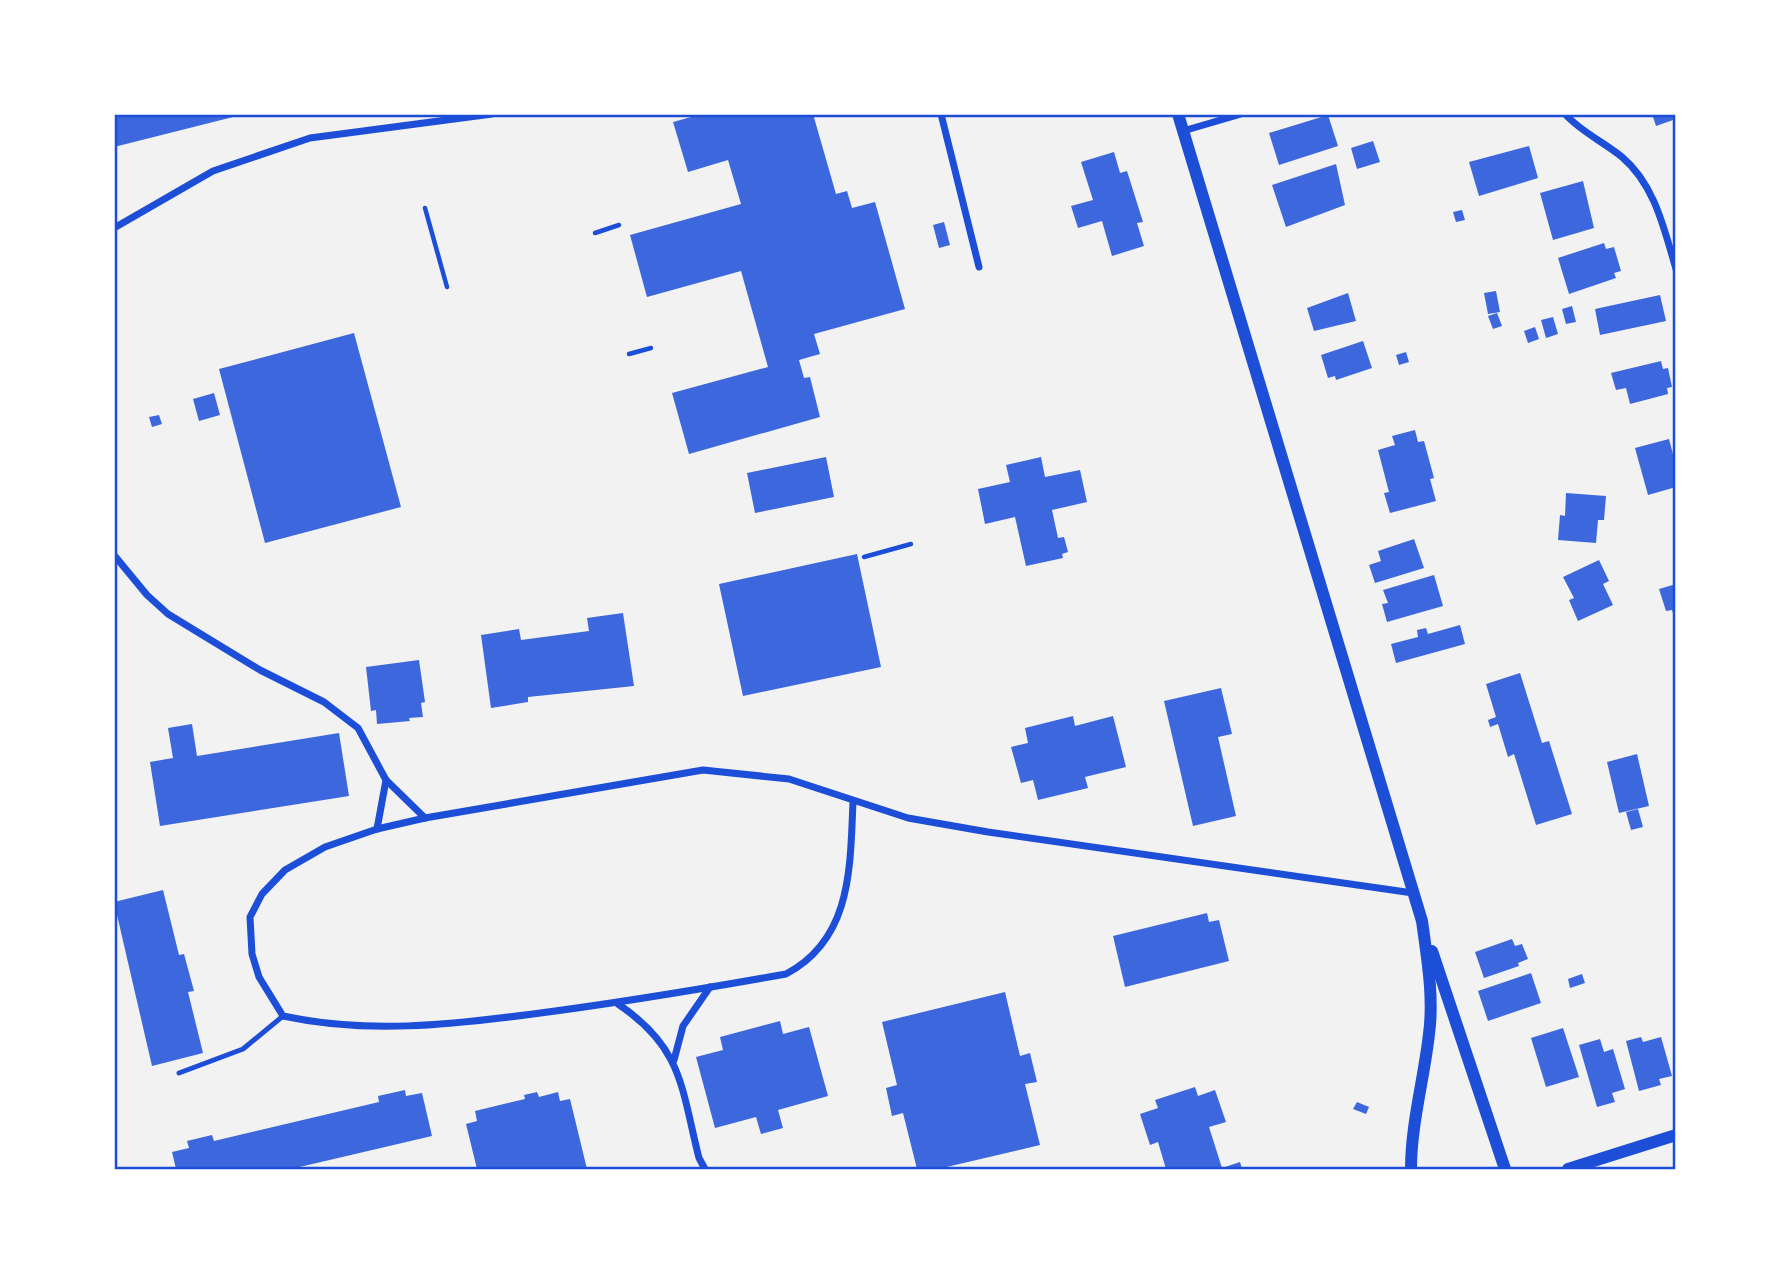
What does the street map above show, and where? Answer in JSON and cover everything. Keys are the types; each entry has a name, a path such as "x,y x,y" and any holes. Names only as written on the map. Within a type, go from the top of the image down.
{"street":[{"path":"114,228 213,171 310,138 492,114"},
{"path":"941,114 979,267"},
{"path":"1178,114 1413,893 1505,1169"},
{"path":"1183,131 1241,114"},
{"path":"1565,114 1622,157 1639,174 1658,207 1676,269"},
{"path":"114,555 147,595 177,620 260,670 324,702 358,728 386,780 425,818"},
{"path":"853,802 850,857 835,927 809,962 786,974 618,1003 408,1028 318,1023 283,1016 258,977 252,954 250,917 262,894 285,870 325,847 376,829 425,818 703,770 789,779 908,818 988,832 1413,893"},
{"path":"376,829 386,780"},
{"path":"1412,1169 1415,1120 1430,1031 1430,977 1422,920"},
{"path":"674,1060 683,1026 710,987"},
{"path":"618,1003 649,1027 674,1060 699,1158 705,1169"},
{"path":"1567,1169 1676,1135"}],"lane":[{"path":"179,1073 243,1049 283,1016"}],"path":[{"path":"425,208 447,287"},
{"path":"595,233 619,225"},
{"path":"629,354 651,348"},
{"path":"864,557 911,544"}],"building":[{"path":"114,114 241,114 241,115 114,147"},
{"path":"702,114 813,114 836,194 847,191 852,208 875,202 905,309 814,334 820,354 799,360 804,378 810,377 820,417 689,454 672,393 768,367 741,271 647,297 630,235 741,204 728,160 688,172 673,122"},
{"path":"1652,114 1676,114 1676,119 1656,126"},
{"path":"1328,115 1338,146 1279,165 1269,133"},
{"path":"1373,141 1380,162 1357,169 1351,148"},
{"path":"1529,146 1538,178 1479,196 1469,162"},
{"path":"1114,152 1120,173 1127,171 1143,222 1137,223 1144,246 1112,256 1102,221 1078,228 1071,206 1093,200 1081,162"},
{"path":"1336,164 1345,205 1286,227 1272,185"},
{"path":"1583,181 1594,228 1553,240 1540,193"},
{"path":"1462,210 1465,220 1456,222 1453,212"},
{"path":"944,222 950,245 939,248 933,225"},
{"path":"1604,243 1606,249 1614,247 1621,271 1614,273 1616,278 1569,294 1558,258"},
{"path":"1496,291 1500,312 1488,314 1484,293"},
{"path":"1348,293 1356,321 1314,331 1307,308"},
{"path":"1660,295 1666,321 1600,335 1595,309"},
{"path":"1572,306 1576,322 1566,324 1562,309"},
{"path":"1497,313 1502,326 1493,329 1488,316"},
{"path":"1553,317 1558,334 1546,338 1541,320"},
{"path":"1535,327 1539,339 1528,343 1524,331"},
{"path":"354,333 401,507 265,543 219,369"},
{"path":"1363,341 1372,368 1336,380 1335,376 1328,378 1321,355"},
{"path":"1406,352 1409,362 1399,365 1396,355"},
{"path":"1661,361 1663,369 1668,368 1672,387 1667,388 1668,394 1630,404 1626,388 1616,390 1611,373"},
{"path":"214,393 220,415 199,421 193,399"},
{"path":"159,415 162,424 152,427 149,417"},
{"path":"1415,430 1418,442 1424,441 1434,478 1430,479 1436,501 1390,513 1384,493 1389,492 1378,450 1395,445 1392,436"},
{"path":"1669,439 1676,465 1676,487 1648,495 1635,448"},
{"path":"826,457 834,497 755,513 747,473"},
{"path":"1041,457 1045,477 1080,470 1087,502 1052,510 1058,538 1064,537 1068,552 1062,554 1063,558 1026,566 1015,517 985,524 978,489 1010,482 1006,465"},
{"path":"1566,493 1606,496 1604,520 1598,520 1596,543 1558,540 1560,515 1565,516"},
{"path":"1414,539 1424,568 1375,583 1369,565 1381,561 1378,551"},
{"path":"857,554 881,667 743,696 719,584"},
{"path":"1599,560 1609,581 1603,584 1613,605 1578,621 1569,600 1574,598 1563,577"},
{"path":"1434,575 1443,606 1387,622 1382,604 1388,603 1383,590"},
{"path":"1676,584 1676,623 1672,610 1666,611 1659,589"},
{"path":"623,613 634,686 528,697 528,702 491,708 481,635 519,629 521,640 589,631 587,618"},
{"path":"1460,625 1465,644 1396,663 1391,644 1418,637 1417,630 1426,628 1428,634"},
{"path":"419,660 425,702 421,703 423,717 377,724 376,710 371,711 366,667"},
{"path":"1520,673 1542,743 1549,741 1572,814 1536,825 1514,754 1508,757 1498,724 1490,727 1488,720 1496,717 1486,684"},
{"path":"1221,688 1232,734 1218,737 1236,816 1193,826 1164,701"},
{"path":"1073,716 1075,726 1113,716 1126,767 1085,777 1088,788 1038,800 1033,780 1021,783 1011,747 1028,743 1025,728"},
{"path":"192,724 197,756 339,733 349,796 160,826 150,762 173,758 168,728"},
{"path":"1637,754 1649,806 1619,813 1607,762"},
{"path":"1638,809 1643,827 1631,830 1626,812"},
{"path":"163,890 179,955 184,954 194,991 188,992 203,1053 152,1066 114,902"},
{"path":"1207,913 1209,922 1219,920 1229,961 1125,987 1113,936"},
{"path":"1512,939 1515,946 1522,944 1528,959 1518,963 1519,966 1484,978 1475,952"},
{"path":"1531,973 1541,1003 1488,1021 1478,991"},
{"path":"1582,974 1585,983 1570,988 1568,979"},
{"path":"1005,992 1020,1056 1030,1053 1037,1082 1025,1084 1040,1145 938,1169 917,1169 903,1113 892,1116 886,1088 897,1085 882,1022"},
{"path":"780,1021 783,1034 809,1027 828,1096 778,1110 783,1128 761,1134 756,1117 715,1128 696,1057 723,1050 720,1037"},
{"path":"1563,1028 1579,1077 1546,1087 1531,1038"},
{"path":"1641,1037 1643,1042 1661,1037 1672,1076 1659,1079 1661,1085 1639,1091 1626,1041"},
{"path":"1600,1039 1604,1052 1613,1049 1625,1089 1612,1093 1615,1102 1597,1107 1579,1045"},
{"path":"1195,1087 1198,1096 1215,1090 1226,1122 1209,1127 1222,1168 1240,1162 1242,1169 1166,1169 1158,1142 1150,1145 1140,1114 1158,1108 1155,1100"},
{"path":"405,1090 406,1096 422,1093 432,1136 291,1169 176,1169 172,1152 189,1148 187,1141 212,1135 214,1141 379,1102 378,1096"},
{"path":"537,1092 539,1097 558,1092 560,1101 570,1099 587,1169 477,1169 466,1124 477,1121 475,1111 525,1099 524,1095"},
{"path":"1357,1102 1369,1107 1366,1114 1353,1109"}]}
